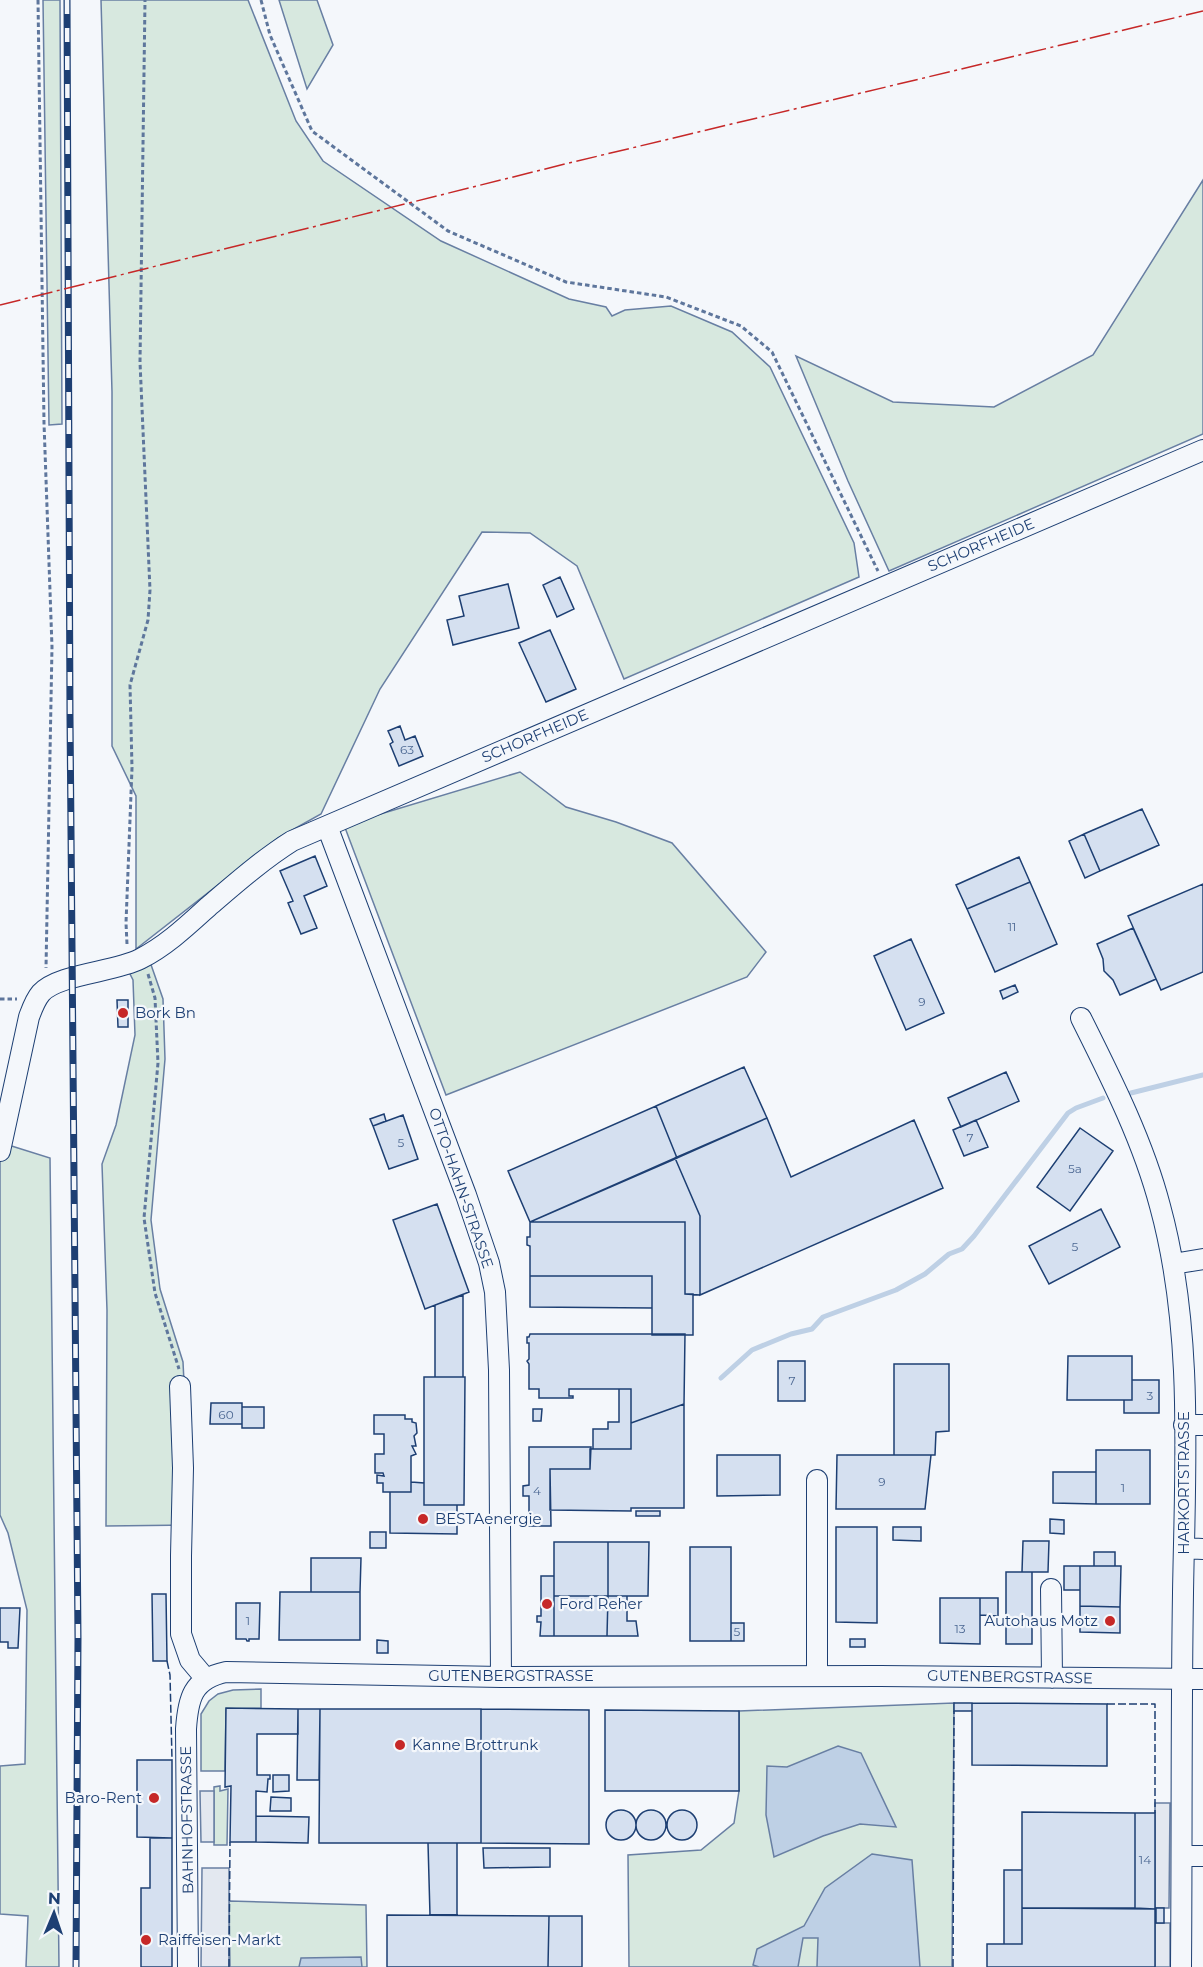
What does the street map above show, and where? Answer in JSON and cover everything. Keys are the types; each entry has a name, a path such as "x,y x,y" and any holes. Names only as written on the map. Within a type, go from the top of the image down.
{"street":[{"name":"SCHORFHEIDE","path":"42,991 59,982 137,961 179,932 267,857 292,841 1203,450"},
{"name":"OTTO-HAHN-STRASSE","path":"327,826 466,1195 489,1263 495,1292 499,1370 501,1677"},
{"path":"0,1151 29,1017 42,991"},
{"name":"HARKORTSTRASSE","path":"1081,1018 1122,1104 1160,1205 1173,1264 1184,1366 1194,1425 1194,1548 1182,1679 1181,1967"},
{"path":"1173,1264 1203,1259"},
{"path":"180,1386 183,1468 182,1634 190,1660 206,1679"},
{"path":"817,1480 817,1676"},
{"path":"1050,1589 1052,1678"},
{"name":"GUTENBERGSTRASSE","path":"206,1679 214,1674 226,1672 501,1677 817,1676 1203,1679"},
{"name":"BAHNHOFSTRASSE","path":"188,1967 186,1729 189,1700 196,1688 206,1679"},
{"path":"1182,1856 1203,1856"}],"path":[{"path":"38,0 44,423 52,647 47,966 42,991"},
{"path":"145,0 140,362 150,590 148,620 130,685 132,768 126,940 129,950 149,975 153,988 158,1063 144,1218 155,1293 179,1365 180,1386"},
{"path":"261,0 270,36 312,131 448,231 566,282 666,297 741,326 772,352 885,586"}],"shaded area":[{"path":"43,0 60,0 62,424 49,425"},
{"path":"101,0 248,0 296,121 323,161 441,241 569,299 606,307 612,316 625,310 671,306 732,332 770,367 854,543 859,577 624,679 577,566 530,533 482,532 380,689 321,814 278,838 136,949 136,796 112,746 112,392"},
{"path":"279,0 317,0 333,45 307,89"},
{"path":"1203,180 1203,434 889,571 848,481 796,356 893,402 994,407 1093,355"},
{"path":"520,772 566,807 616,822 672,843 766,952 747,977 446,1095 344,825"},
{"path":"149,959 163,999 165,1059 151,1220 160,1289 183,1362 191,1525 106,1526 107,1310 102,1164 116,1125 135,1035 133,980 128,970"},
{"path":"2,1143 50,1158 59,1967 26,1967 28,1916 0,1914 0,1766 25,1764 27,1610 8,1533 0,1515 0,1153"},
{"path":"261,1689 261,1708 226,1709 225,1771 201,1771 201,1714 209,1701 218,1694 233,1690"},
{"path":"954,1703 952,1967 629,1967 628,1855 701,1850 734,1823 739,1791 739,1711"},
{"path":"220,1786 220,1791 228,1789 227,1845 214,1845 214,1787"},
{"path":"200,1791 214,1791 214,1842 201,1842"},
{"path":"1155,1803 1170,1803 1169,1908 1155,1908"},
{"path":"202,1868 229,1868 229,1967 201,1967"},
{"path":"229,1901 366,1905 367,1967 230,1967"},
{"path":"1155,1923 1170,1923 1170,1967 1155,1967"}],"water":[{"path":"838,1746 861,1753 896,1827 860,1824 823,1836 774,1857 766,1815 767,1766 787,1767"},
{"path":"872,1854 912,1860 920,1967 817,1967 818,1938 803,1938 798,1967 753,1965 757,1949 804,1926 825,1888"},
{"path":"361,1957 362,1967 299,1967 301,1958"}],"building":[{"path":"560,577 574,609 557,617 543,585"},
{"path":"508,584 519,628 453,645 447,620 464,616 459,596"},
{"path":"550,630 576,689 546,702 519,643"},
{"path":"400,726 405,740 415,736 423,756 399,766 390,744 393,742 388,731"},
{"path":"1142,809 1159,845 1100,871 1084,834"},
{"path":"1084,834 1100,871 1085,878 1069,841"},
{"path":"315,856 327,886 304,896 317,928 301,934 288,903 293,901 280,871"},
{"path":"1019,857 1030,882 967,909 956,885"},
{"path":"1030,882 1057,944 995,972 967,909"},
{"path":"1203,884 1203,972 1161,990 1128,916"},
{"path":"1133,928 1156,979 1120,995 1113,980 1104,971 1103,959 1097,944"},
{"path":"911,939 944,1013 906,1030 874,956"},
{"path":"1015,985 1018,992 1003,999 1000,991"},
{"name":"Bork Bn","path":"117,1000 128,1000 128,1027 118,1027"},
{"path":"744,1067 767,1118 677,1158 656,1106"},
{"path":"1006,1072 1019,1101 961,1127 948,1098"},
{"path":"656,1106 677,1158 530,1222 508,1171"},
{"path":"384,1114 386,1121 373,1126 370,1119"},
{"path":"403,1115 418,1159 389,1169 373,1126"},
{"path":"767,1118 791,1177 914,1120 943,1188 700,1295 700,1216 675,1158"},
{"path":"976,1120 988,1147 964,1156 953,1130"},
{"path":"1080,1128 1113,1151 1070,1211 1037,1187"},
{"path":"675,1158 700,1216 700,1295 685,1294 685,1222 530,1222"},
{"path":"437,1204 469,1292 425,1309 393,1220"},
{"path":"1101,1209 1120,1247 1049,1284 1029,1246"},
{"path":"530,1222 685,1222 685,1294 693,1294 693,1335 652,1335 652,1276 530,1276 530,1246 527,1245 527,1237 530,1237"},
{"path":"530,1276 652,1276 652,1308 530,1307"},
{"path":"463,1295 463,1377 435,1377 435,1305"},
{"path":"530,1334 685,1334 684,1404 631,1423 631,1389 569,1389 569,1396 573,1398 539,1398 539,1389 529,1389 527,1337"},
{"path":"1068,1356 1132,1356 1132,1400 1067,1400"},
{"path":"778,1361 805,1361 805,1401 778,1401"},
{"path":"894,1364 949,1364 949,1431 936,1432 935,1455 894,1455"},
{"path":"424,1377 465,1377 464,1505 424,1505"},
{"path":"1132,1380 1159,1380 1159,1413 1124,1413 1124,1400 1132,1400"},
{"path":"619,1389 631,1389 631,1449 593,1449 593,1429 608,1429 608,1422 619,1422"},
{"path":"211,1403 242,1403 242,1424 210,1424"},
{"path":"684,1404 684,1508 631,1508 631,1511 550,1510 550,1469 590,1469 590,1449 631,1449 631,1423"},
{"path":"242,1407 264,1407 264,1428 242,1428"},
{"path":"533,1409 542,1409 541,1421 533,1421"},
{"path":"374,1415 405,1415 405,1419 412,1419 412,1422 416,1423 417,1433 414,1436 416,1446 412,1446 416,1454 411,1456 411,1492 383,1492 383,1483 377,1483 377,1475 384,1476 383,1473 375,1473 375,1454 384,1454 384,1434 374,1434"},
{"path":"529,1447 591,1447 590,1469 550,1469 551,1526 529,1526 529,1496 523,1496 523,1486 529,1485"},
{"path":"1096,1450 1150,1450 1150,1504 1096,1504"},
{"path":"717,1455 780,1455 780,1495 717,1496"},
{"path":"837,1455 931,1455 925,1509 836,1509"},
{"path":"1053,1472 1096,1472 1096,1504 1053,1503"},
{"name":"BESTAenergie","path":"411,1482 424,1483 424,1505 457,1505 457,1534 390,1533 390,1492 411,1492"},
{"path":"636,1511 660,1511 660,1516 636,1516"},
{"path":"1050,1519 1064,1520 1064,1534 1050,1533"},
{"path":"836,1527 877,1527 877,1623 836,1622"},
{"path":"893,1527 921,1527 921,1541 893,1540"},
{"path":"370,1532 386,1532 386,1548 370,1548"},
{"path":"1023,1541 1049,1541 1048,1572 1022,1572"},
{"path":"554,1542 608,1542 608,1596 554,1596"},
{"path":"608,1542 649,1542 648,1596 608,1596"},
{"path":"690,1547 731,1547 731,1641 690,1641"},
{"path":"1094,1552 1115,1552 1115,1566 1094,1566"},
{"path":"311,1558 361,1558 360,1592 311,1592"},
{"path":"1064,1566 1080,1566 1080,1590 1064,1590"},
{"path":"1080,1566 1121,1566 1120,1607 1080,1606"},
{"path":"1006,1572 1032,1572 1032,1644 1006,1644"},
{"path":"541,1576 554,1576 554,1636 540,1636 541,1622 537,1622 537,1616 541,1616"},
{"path":"280,1592 360,1592 360,1640 279,1640"},
{"path":"152,1594 166,1594 167,1661 153,1661"},
{"path":"554,1596 608,1596 607,1636 554,1636"},
{"path":"608,1596 627,1596 627,1621 636,1621 638,1636 607,1636"},
{"path":"940,1598 980,1598 980,1644 940,1643"},
{"path":"980,1598 998,1598 998,1616 980,1615"},
{"path":"236,1603 260,1603 259,1639 247,1641 236,1639"},
{"path":"1080,1606 1120,1607 1120,1633 1080,1632"},
{"path":"0,1608 20,1608 18,1648 8,1648 8,1642 0,1642"},
{"path":"731,1623 744,1623 744,1641 731,1641"},
{"path":"850,1639 865,1639 865,1647 850,1647"},
{"path":"377,1640 388,1641 388,1653 377,1653"},
{"path":"954,1703 972,1703 972,1711 954,1711"},
{"path":"972,1703 1107,1704 1107,1766 972,1765"},
{"path":"226,1708 298,1709 298,1734 257,1734 257,1775 270,1775 270,1779 268,1779 267,1792 256,1791 256,1842 230,1842 231,1786 225,1787"},
{"path":"298,1709 320,1709 319,1780 297,1780"},
{"name":"Kanne Brottrunk","path":"320,1709 481,1709 481,1843 319,1843"},
{"path":"481,1709 589,1710 589,1844 481,1843"},
{"path":"605,1710 739,1711 739,1791 605,1791"},
{"name":"Baro-Rent","path":"137,1760 172,1760 172,1838 137,1837"},
{"path":"273,1775 289,1775 289,1791 273,1792"},
{"path":"271,1797 291,1798 291,1811 270,1811"},
{"path":"621,1810 632,1814 636,1825 632,1836 621,1840 610,1836 606,1825 610,1814"},
{"path":"651,1810 662,1814 666,1825 662,1836 651,1840 640,1836 636,1825 640,1814"},
{"path":"682,1810 693,1814 697,1825 693,1836 682,1840 671,1836 667,1825 671,1814"},
{"path":"1022,1812 1135,1813 1135,1908 1022,1908"},
{"path":"1135,1813 1155,1813 1155,1909 1135,1908"},
{"path":"256,1816 309,1817 308,1843 256,1842"},
{"path":"150,1838 172,1838 172,1967 141,1967 141,1888 150,1888"},
{"path":"428,1843 457,1843 457,1915 430,1915"},
{"path":"483,1848 550,1848 550,1867 484,1868"},
{"path":"1004,1870 1022,1870 1022,1944 1004,1944"},
{"path":"1022,1908 1155,1909 1155,1967 987,1967 987,1944 1022,1944"},
{"path":"1156,1908 1164,1908 1164,1923 1156,1923"},
{"path":"387,1915 549,1916 548,1967 387,1967"},
{"path":"549,1916 582,1916 582,1967 548,1967"}],"waterway":[{"path":"1131,1093 1203,1075"},
{"path":"721,1378 752,1350 791,1334 812,1329 823,1317 896,1290 925,1274 949,1254 962,1249 1068,1113 1103,1098"}],"railway":[{"path":"67,0 70,717 78,1638 76,1967"}],"fence":[{"path":"167,1661 170,1675 172,1760"},
{"path":"1107,1704 1155,1704 1155,1813"},
{"path":"953,1967 954,1711"},
{"path":"229,1967 230,1842"}],"power":[{"path":"0,305 565,164 1203,11"}],"place":[{"name":"Bork Bn","path":"123,1013"},
{"name":"BESTAenergie","path":"423,1519"},
{"name":"Ford Reher","path":"547,1604"},
{"name":"Autohaus Motz","path":"1110,1621"},
{"name":"Kanne Brottrunk","path":"400,1745"},
{"name":"Baro-Rent","path":"154,1798"},
{"name":"Raiffeisen-Markt","path":"146,1940"}]}
